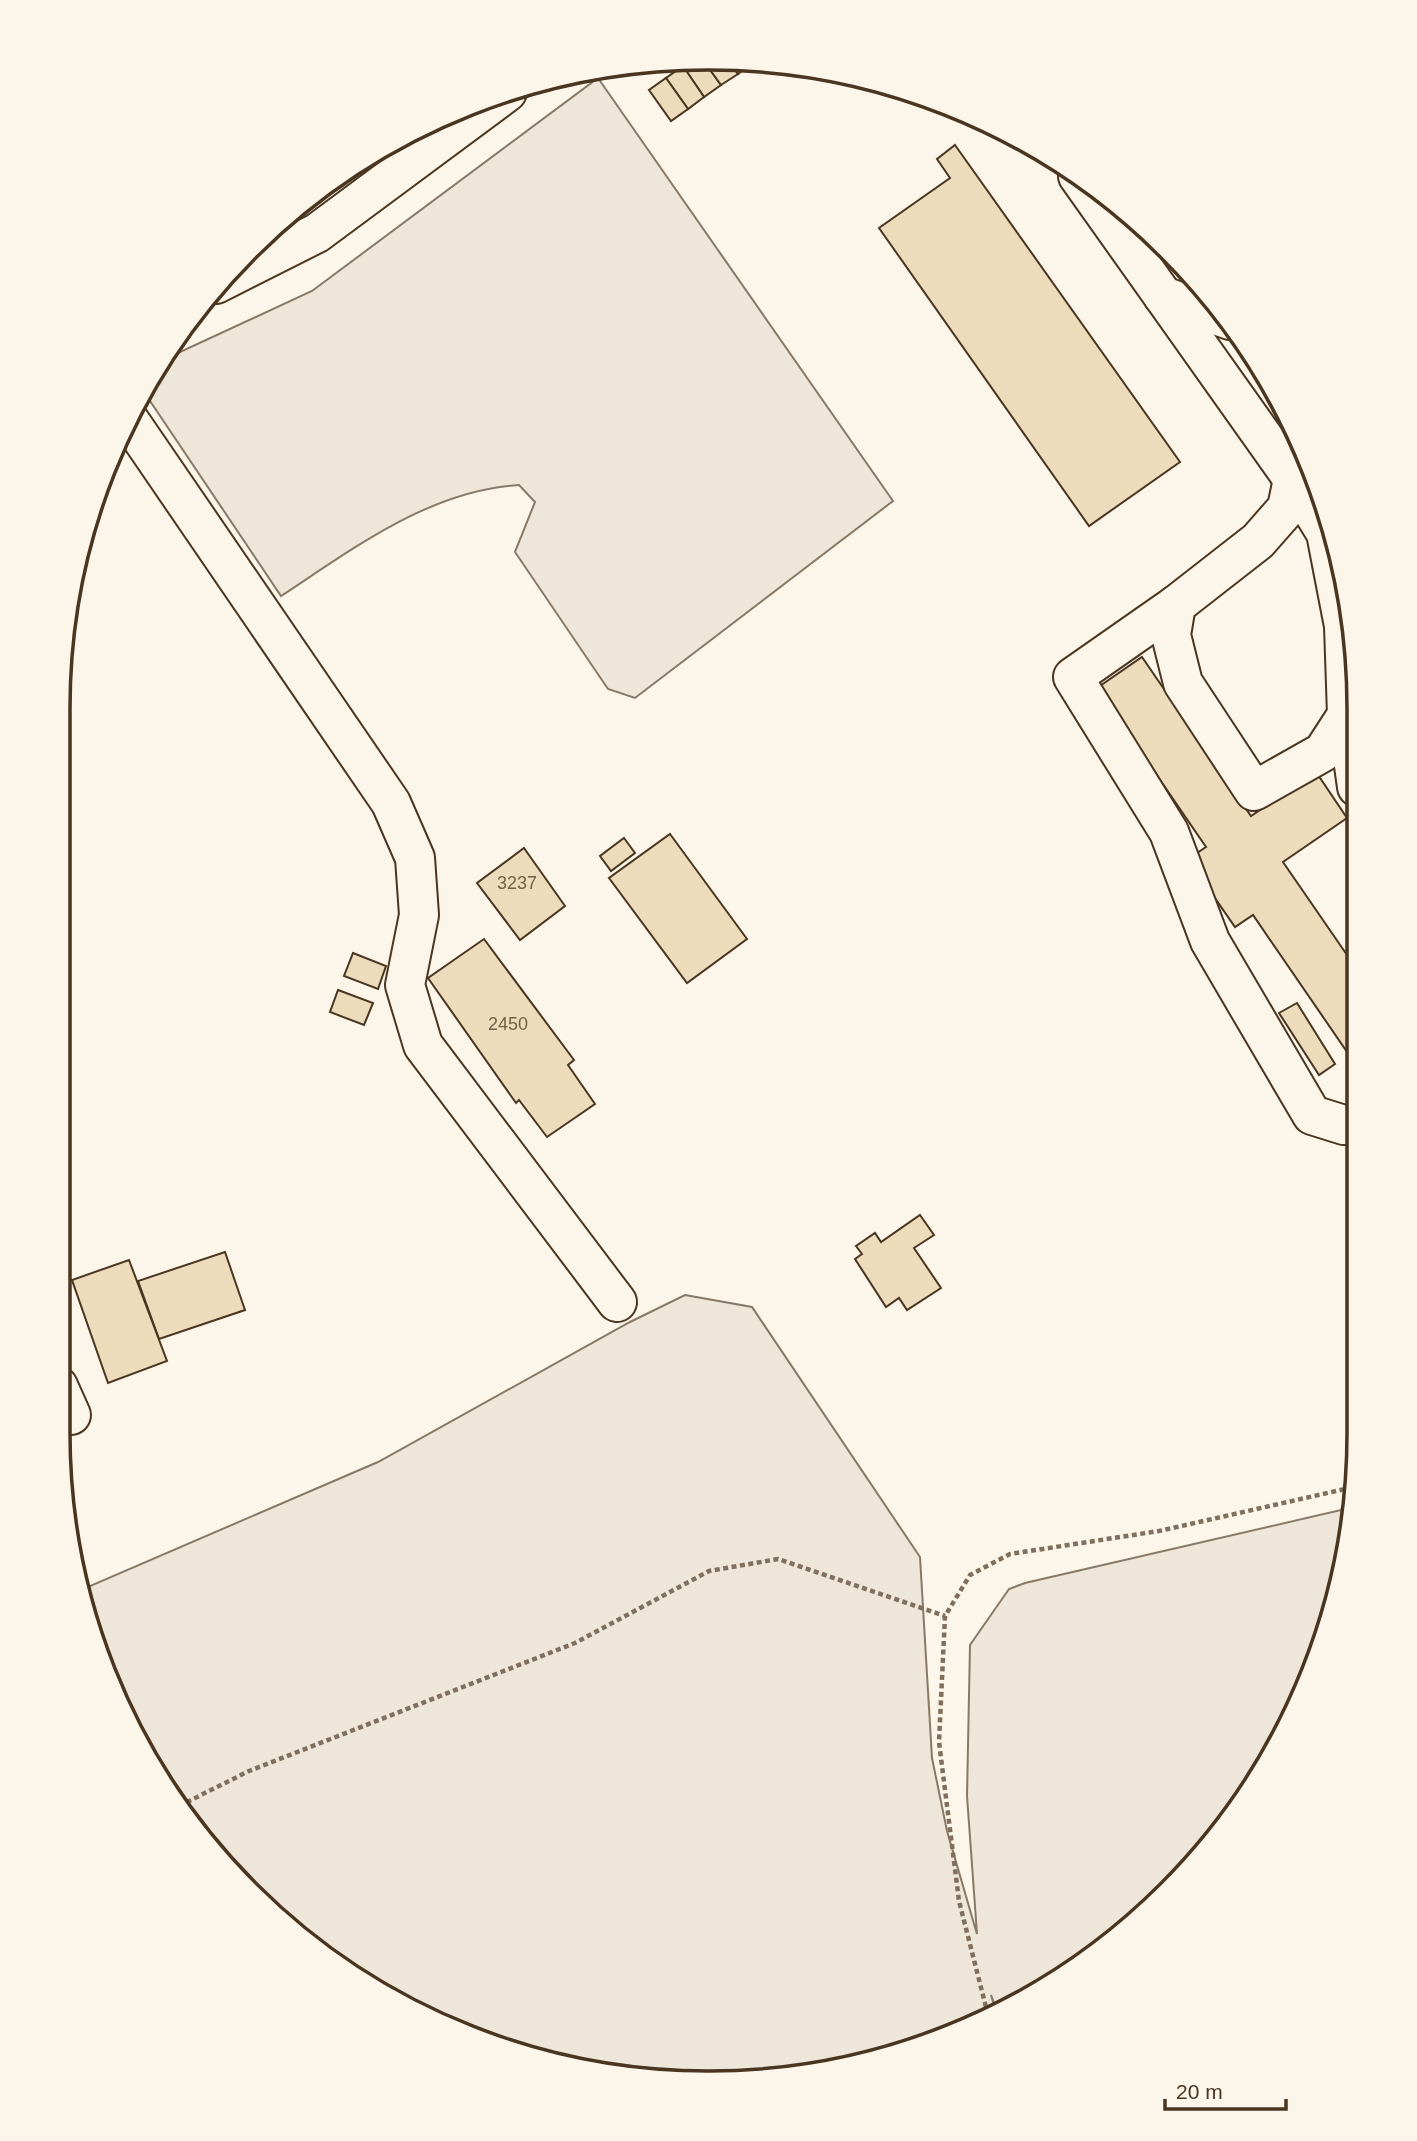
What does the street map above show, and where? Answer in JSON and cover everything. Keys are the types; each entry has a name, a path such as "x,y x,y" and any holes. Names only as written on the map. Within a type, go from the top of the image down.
{"street":[{"path":"246,269 317,233 480,113"},
{"path":"1099,204 1163,296 1302,474"},
{"path":"1163,296 1209,312"},
{"path":"135,429 391,803 415,858 419,915 405,985 423,1045 617,1302"},
{"path":"1302,474 1287,508 1258,541 1176,606 1073,677 1169,832 1210,941 1312,1115 1347,1125"},
{"path":"1176,606 1171,635 1183,683 1254,790 1323,752 1347,715 1345,657"}],"path":[{"path":"986,2007 959,1901 939,1742 945,1616 970,1575 1010,1554 1159,1531 1345,1489"},
{"path":"188,1801 249,1771 575,1643 709,1571 778,1559 945,1616"}],"shaded area":[{"path":"599,79 893,501 635,698 608,689 515,552 535,502 519,485 486,489 424,510 364,542 281,596 150,401 179,352 312,291"},
{"path":"685,1295 752,1307 920,1557 932,1758 947,1831 977,1934 967,1796 970,1645 1009,1589 1025,1583 1343,1510 1335,1557 1313,1638 1281,1715 1261,1752 1215,1821 1189,1853 1129,1913 1097,1939 1028,1985 994,2003 991,1995 994,2004 991,2005 914,2037 874,2049 792,2066 750,2070 667,2070 625,2066 584,2059 503,2037 426,2005 389,1985 320,1939 288,1913 228,1853 202,1821 156,1752 136,1715 104,1638 89,1586 378,1462 630,1322"}],"building":[{"path":"710,70 721,85 704,97 686,71"},
{"path":"710,70 736,71 738,74 721,85"},
{"path":"676,71 686,71 704,97 688,109 666,78"},
{"path":"666,78 688,109 671,121 649,90"},
{"path":"955,145 1180,462 1089,526 879,228 950,178 937,159"},
{"path":"1142,657 1251,816 1316,772 1347,818 1283,862 1347,955 1347,1052 1253,915 1235,927 1188,859 1206,847 1097,688"},
{"path":"670,834 747,939 687,983 609,878"},
{"path":"624,838 635,853 611,871 600,856"},
{"path":"524,848 565,906 520,940 477,883"},
{"path":"484,939 574,1060 568,1065 595,1104 547,1137 519,1100 516,1103 428,978"},
{"path":"353,953 386,966 378,989 344,976"},
{"path":"338,990 373,1003 364,1025 330,1012"},
{"path":"1297,1003 1335,1064 1319,1075 1279,1013"},
{"path":"920,1215 934,1235 914,1248 941,1288 907,1310 899,1298 886,1307 855,1259 862,1254 856,1246 875,1233 881,1242"},
{"path":"225,1252 245,1310 159,1339 138,1281"},
{"path":"129,1260 167,1361 108,1383 72,1280"}]}
